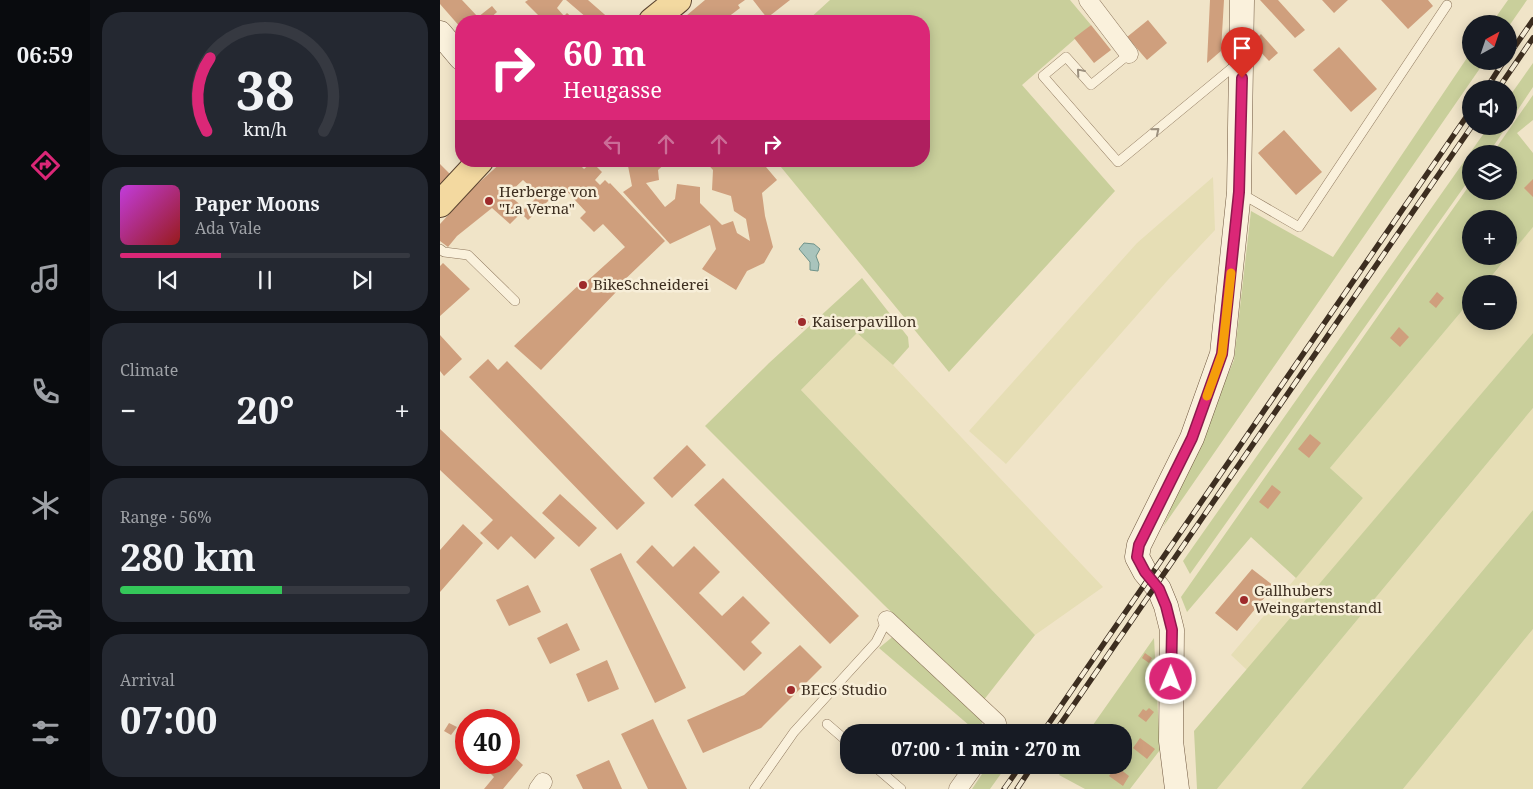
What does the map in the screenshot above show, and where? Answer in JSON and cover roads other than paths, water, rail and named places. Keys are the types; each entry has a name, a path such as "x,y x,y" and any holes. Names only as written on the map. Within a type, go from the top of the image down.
{"main road":[{"path":"440,204 474,167"}],"street":[{"path":"1088,0 1129,54"},
{"path":"1177,789 1171,741 1172,630 1166,606 1159,589 1145,572 1137,557 1139,545 1192,438 1222,354 1239,192 1242,0"},
{"path":"887,620 997,724"},
{"path":"958,789 969,774"}],"lane":[{"path":"1239,192 1299,227 1447,5"},
{"path":"1129,54 1091,85 1066,57 1043,76 1118,162 1242,59"},
{"path":"440,249 444,252 468,255 515,301"},
{"path":"754,789 794,732 876,642 887,620"},
{"path":"827,724 840,735"},
{"path":"884,774 901,789"}],"water":[{"path":"804,243 814,244 820,249 816,256 819,264 818,271 810,270 810,262 799,249"}],"railway":[{"path":"1518,42 1533,20"},
{"path":"1504,80 1533,38"},
{"path":"1492,80 1498,70"},
{"path":"1049,724 1462,123"},
{"path":"1061,724 1466,135"},
{"path":"1004,789 1015,774"},
{"path":"1017,789 1027,774"}],"place":[{"name":"Herberge von \"La Verna\"","path":"489,201"},
{"name":"BikeSchneiderei","path":"583,285"},
{"name":"Kaiserpavillon","path":"802,322"},
{"name":"Gallhubers Weingartenstandl","path":"1244,600"},
{"name":"BECS Studio","path":"791,690"}]}
